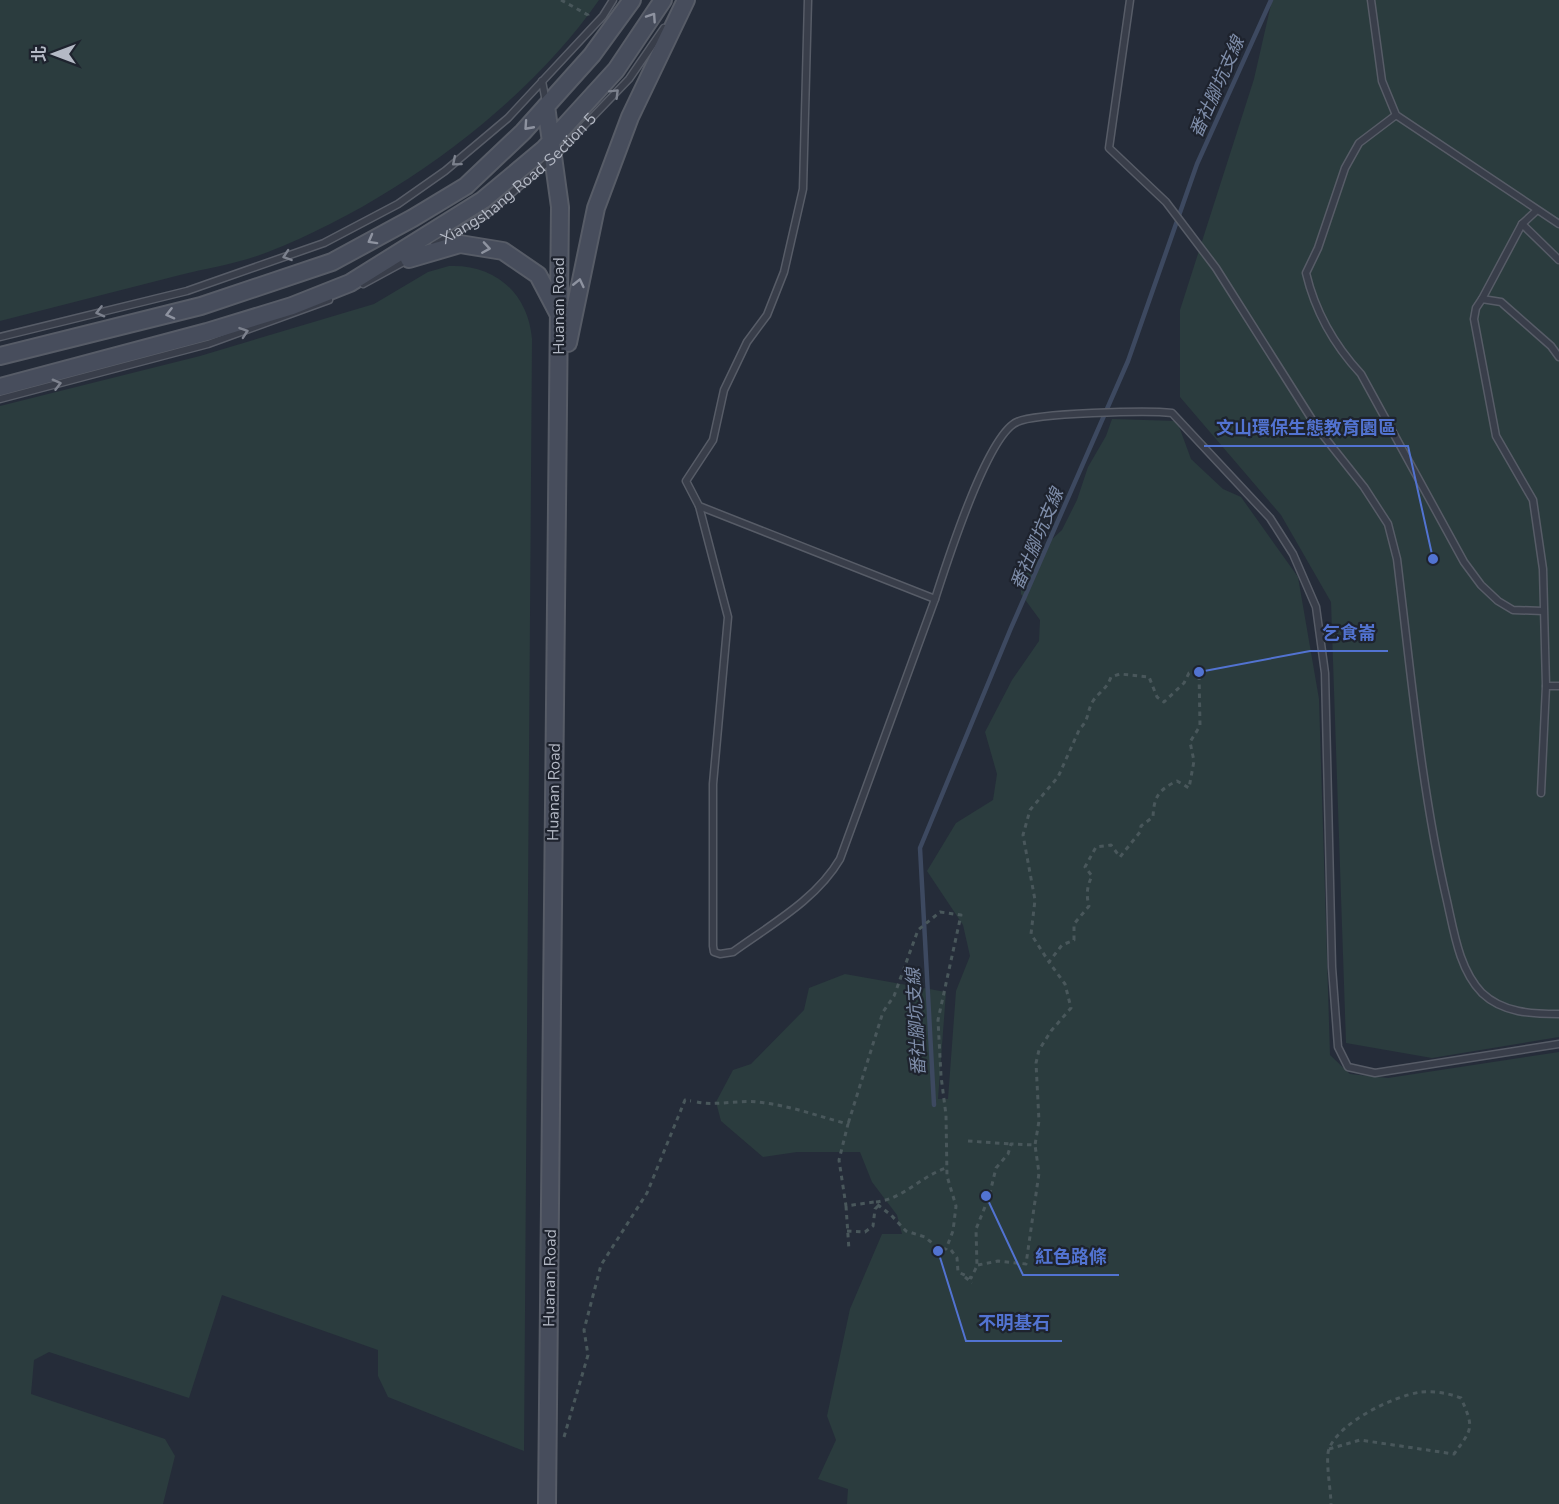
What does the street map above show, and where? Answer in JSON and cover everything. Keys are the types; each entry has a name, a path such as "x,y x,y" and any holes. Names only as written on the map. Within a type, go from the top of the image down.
{"street":[{"name":"Xiangshang Road Section 5","path":"0,356 201,306 332,262 466,186 546,106 592,55 632,0"},
{"name":"Xiangshang Road Section 5","path":"0,387 207,332 292,306 350,283 483,200 554,148 616,70 663,0"},
{"path":"558,403 572,312 596,208 630,117 685,0"},
{"name":"Huanan Road","path":"546,106 554,148 560,207 547,1504"},
{"path":"409,259 460,244 503,251 538,275 559,315"}],"lane":[{"path":"0,337 187,291 324,243 398,204 445,171 508,118 589,32 613,0"},
{"name":"Xiangshang Road Section 5","path":"0,399 208,344 292,315 350,291 487,214 629,79 685,0"},
{"path":"808,0 803,189 784,272 767,315 747,342 724,390 713,440 686,481 699,506 728,617 713,784 714,952 720,954 733,952 798,906 832,873 840,860 935,599 956,532 999,438 1016,422 1045,417 1172,413 1270,518 1293,554 1316,606 1326,673 1332,967 1338,1047 1347,1067 1375,1073 1559,1044"},
{"path":"1130,0 1109,148 1166,202 1216,268 1318,429 1364,488 1388,524 1397,559 1431,833 1460,958 1481,992 1498,1005 1528,1014 1559,1014"},
{"path":"1371,0 1382,81 1396,115 1536,211 1559,224"},
{"name":"Huanan Road","path":"542,81 546,106"},
{"path":"1396,115 1359,143 1345,168 1318,248 1306,273 1310,290 1340,351 1361,374 1464,562 1498,601 1513,610 1543,611"},
{"path":"1536,211 1522,224 1476,308 1474,318 1496,436 1533,500 1543,569 1546,686 1541,793"},
{"path":"1522,224 1559,260"},
{"path":"1482,299 1501,302 1551,346 1559,357"},
{"path":"699,506 935,599"},
{"path":"1546,686 1559,686"}],"path":[{"path":"561,0 588,15 589,32"},
{"path":"977,1266 998,1261 1026,1264 1039,1173 1035,1145 1039,1121 1037,1057 1051,1031 1071,1008 1065,984 1049,962 1031,934 1035,900 1023,835 1030,810 1058,777 1080,729 1085,724 1093,702 1108,687 1112,677 1120,674 1149,677 1157,697 1164,702 1184,683 1189,674 1199,672 1200,726 1190,741 1194,761 1189,788 1177,781 1160,790 1154,799 1153,817 1141,826 1140,832 1120,857 1110,845 1096,847 1084,867 1092,876 1088,883 1089,906 1074,924 1074,940 1062,945 1049,962"},
{"path":"849,1250 846,1206 838,1160 883,1011 894,996 918,930 940,912 961,915 938,1020 946,1115 947,1168 956,1206 953,1231 946,1249 939,1249 925,1237 906,1231 874,1202"},
{"path":"562,1442 588,1355 584,1330 601,1265 660,1167 685,1100 691,1101"},
{"path":"697,1102 708,1105 728,1100 777,1104 848,1124"},
{"path":"968,1141 1035,1145"},
{"path":"963,1276 971,1278 977,1266 976,1229 989,1197 996,1168 1008,1154 1011,1144"},
{"path":"846,1206 893,1200 931,1173 947,1168"},
{"path":"847,1231 865,1232 873,1226 874,1209 878,1205"},
{"path":"630,1219 634,1223"},
{"path":"951,1250 957,1258 958,1272 972,1283"},
{"path":"1329,1449 1360,1440 1454,1454 1471,1431 1472,1422 1461,1398 1449,1393 1421,1392 1396,1398 1346,1426 1329,1449 1331,1504"}],"shaded area":[{"path":"0,0 599,0 568,40 533,78 493,115 407,180 361,208 314,232 257,256 0,321"},
{"path":"1272,0 1559,0 1559,1037 1432,1058 1346,1043 1331,602 1281,515 1180,397 1180,310 1254,79"},
{"path":"449,266 481,270 506,284 524,308 532,339 524,1451 388,1397 378,1376 378,1350 222,1295 189,1398 49,1352 34,1360 31,1394 165,1439 175,1456 163,1504 0,1504 0,406 200,356 374,304 428,272"},
{"path":"1112,419 1177,421 1191,459 1223,489 1241,497 1298,577 1319,699 1330,1055 1350,1074 1388,1078 1559,1052 1559,1504 847,1504 848,1489 818,1479 836,1440 827,1416 850,1309 882,1234 902,1234 897,1215 872,1182 860,1152 797,1152 763,1157 721,1121 716,1102 733,1070 751,1064 804,1010 809,988 845,974 946,992 938,1099 948,1099 956,991 970,956 963,925 927,871 956,823 993,800 997,774 985,732 1012,680 1039,641 1040,620 1021,594 1021,568 1062,530 1077,500 1088,467 1106,436"}],"waterway":[{"name":"番社腳坑支線","path":"934,1105 920,848 1011,628 1128,361 1197,164 1271,0"}],"place":[{"name":"文山環保生態教育園區","path":"1433,559"},
{"name":"乞食崙","path":"1199,672"},
{"name":"紅色路條","path":"986,1196"},
{"name":"不明基石","path":"938,1251"}]}
